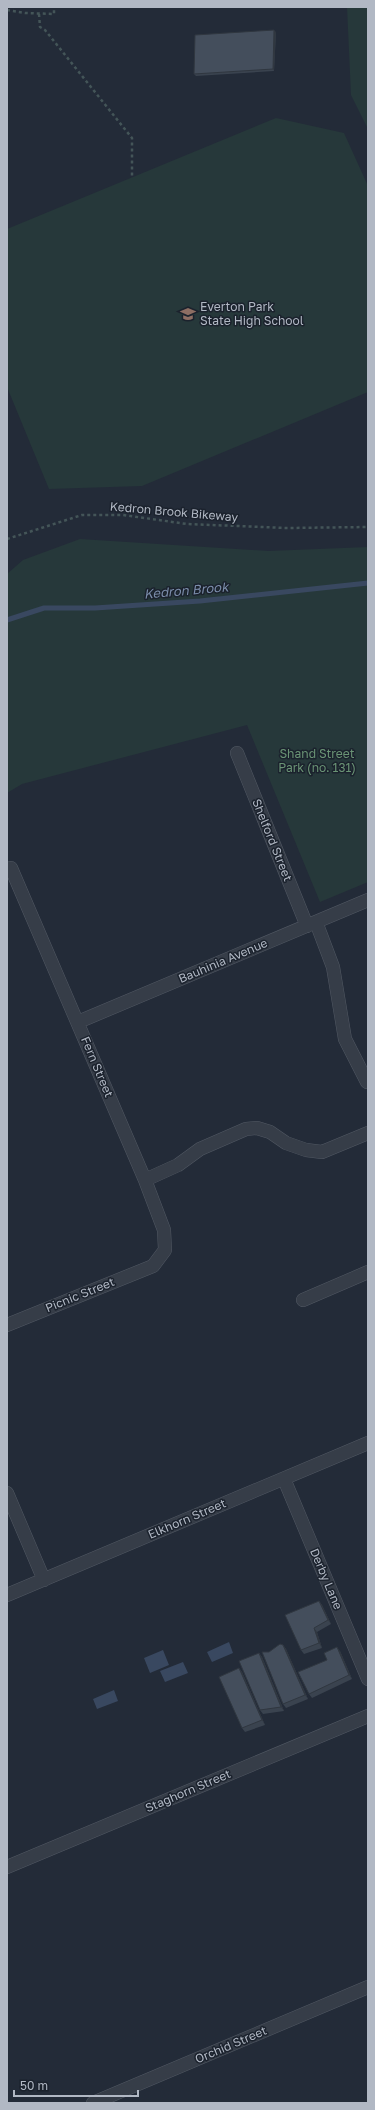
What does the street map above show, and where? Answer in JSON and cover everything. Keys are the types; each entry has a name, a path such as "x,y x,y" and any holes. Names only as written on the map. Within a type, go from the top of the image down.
{"street":[{"name":"Shelford Street","path":"237,753 312,924 333,967 346,1039 367,1082"},
{"name":"Fern Street","path":"11,868 145,1180 164,1230 165,1250 152,1266"},
{"name":"Bauhinia Avenue","path":"78,1022 368,900"},
{"path":"145,1180 178,1165 200,1149 246,1130 257,1128 270,1132 286,1143 306,1150 322,1152 368,1133"},
{"name":"Picnic Street","path":"7,1325 152,1266"},
{"path":"302,1300 366,1277"},
{"name":"Elkhorn Street","path":"7,1595 368,1444"},
{"name":"Derby Lane","path":"284,1479 368,1679"},
{"path":"7,1493 44,1580"},
{"name":"Staghorn Street","path":"7,1867 368,1716"},
{"name":"Orchid Street","path":"93,2103 368,1987"}],"path":[{"path":"7,10 39,14 54,14 54,7"},
{"path":"39,14 40,27 45,30 132,138 132,178"},
{"name":"Kedron Brook Bikeway","path":"7,539 82,515 123,515 187,524 287,528 368,527"}],"green space":[{"path":"347,7 368,7 368,129 351,95"},
{"path":"276,118 344,133 368,186 368,392 142,486 49,489 7,387 7,229"},
{"name":"Shand Street Park (no. 131)","path":"80,539 268,551 368,547 368,882 320,902 247,725 22,784 7,793 7,574 23,560"}],"water":[{"path":"229,1642 233,1653 212,1662 207,1652"},
{"path":"163,1650 169,1665 150,1673 144,1658"},
{"path":"183,1662 188,1673 165,1682 160,1671"},
{"path":"114,1690 118,1701 97,1709 93,1699"}],"building":[{"path":"274,30 273,69 194,74 195,35"},
{"path":"319,1601 328,1620 314,1628 319,1643 301,1650 285,1615"},
{"path":"280,1644 283,1645 305,1695 283,1704 262,1652 269,1652"},
{"path":"337,1647 349,1675 309,1694 298,1672 327,1660 324,1653"},
{"path":"259,1653 281,1707 260,1710 239,1661"},
{"path":"239,1668 262,1720 242,1728 219,1677"}],"waterway":[{"name":"Kedron Brook","path":"7,620 44,608 95,608 200,601 368,583"}],"place":[{"name":"Everton Park State High School","path":"188,314"}]}
